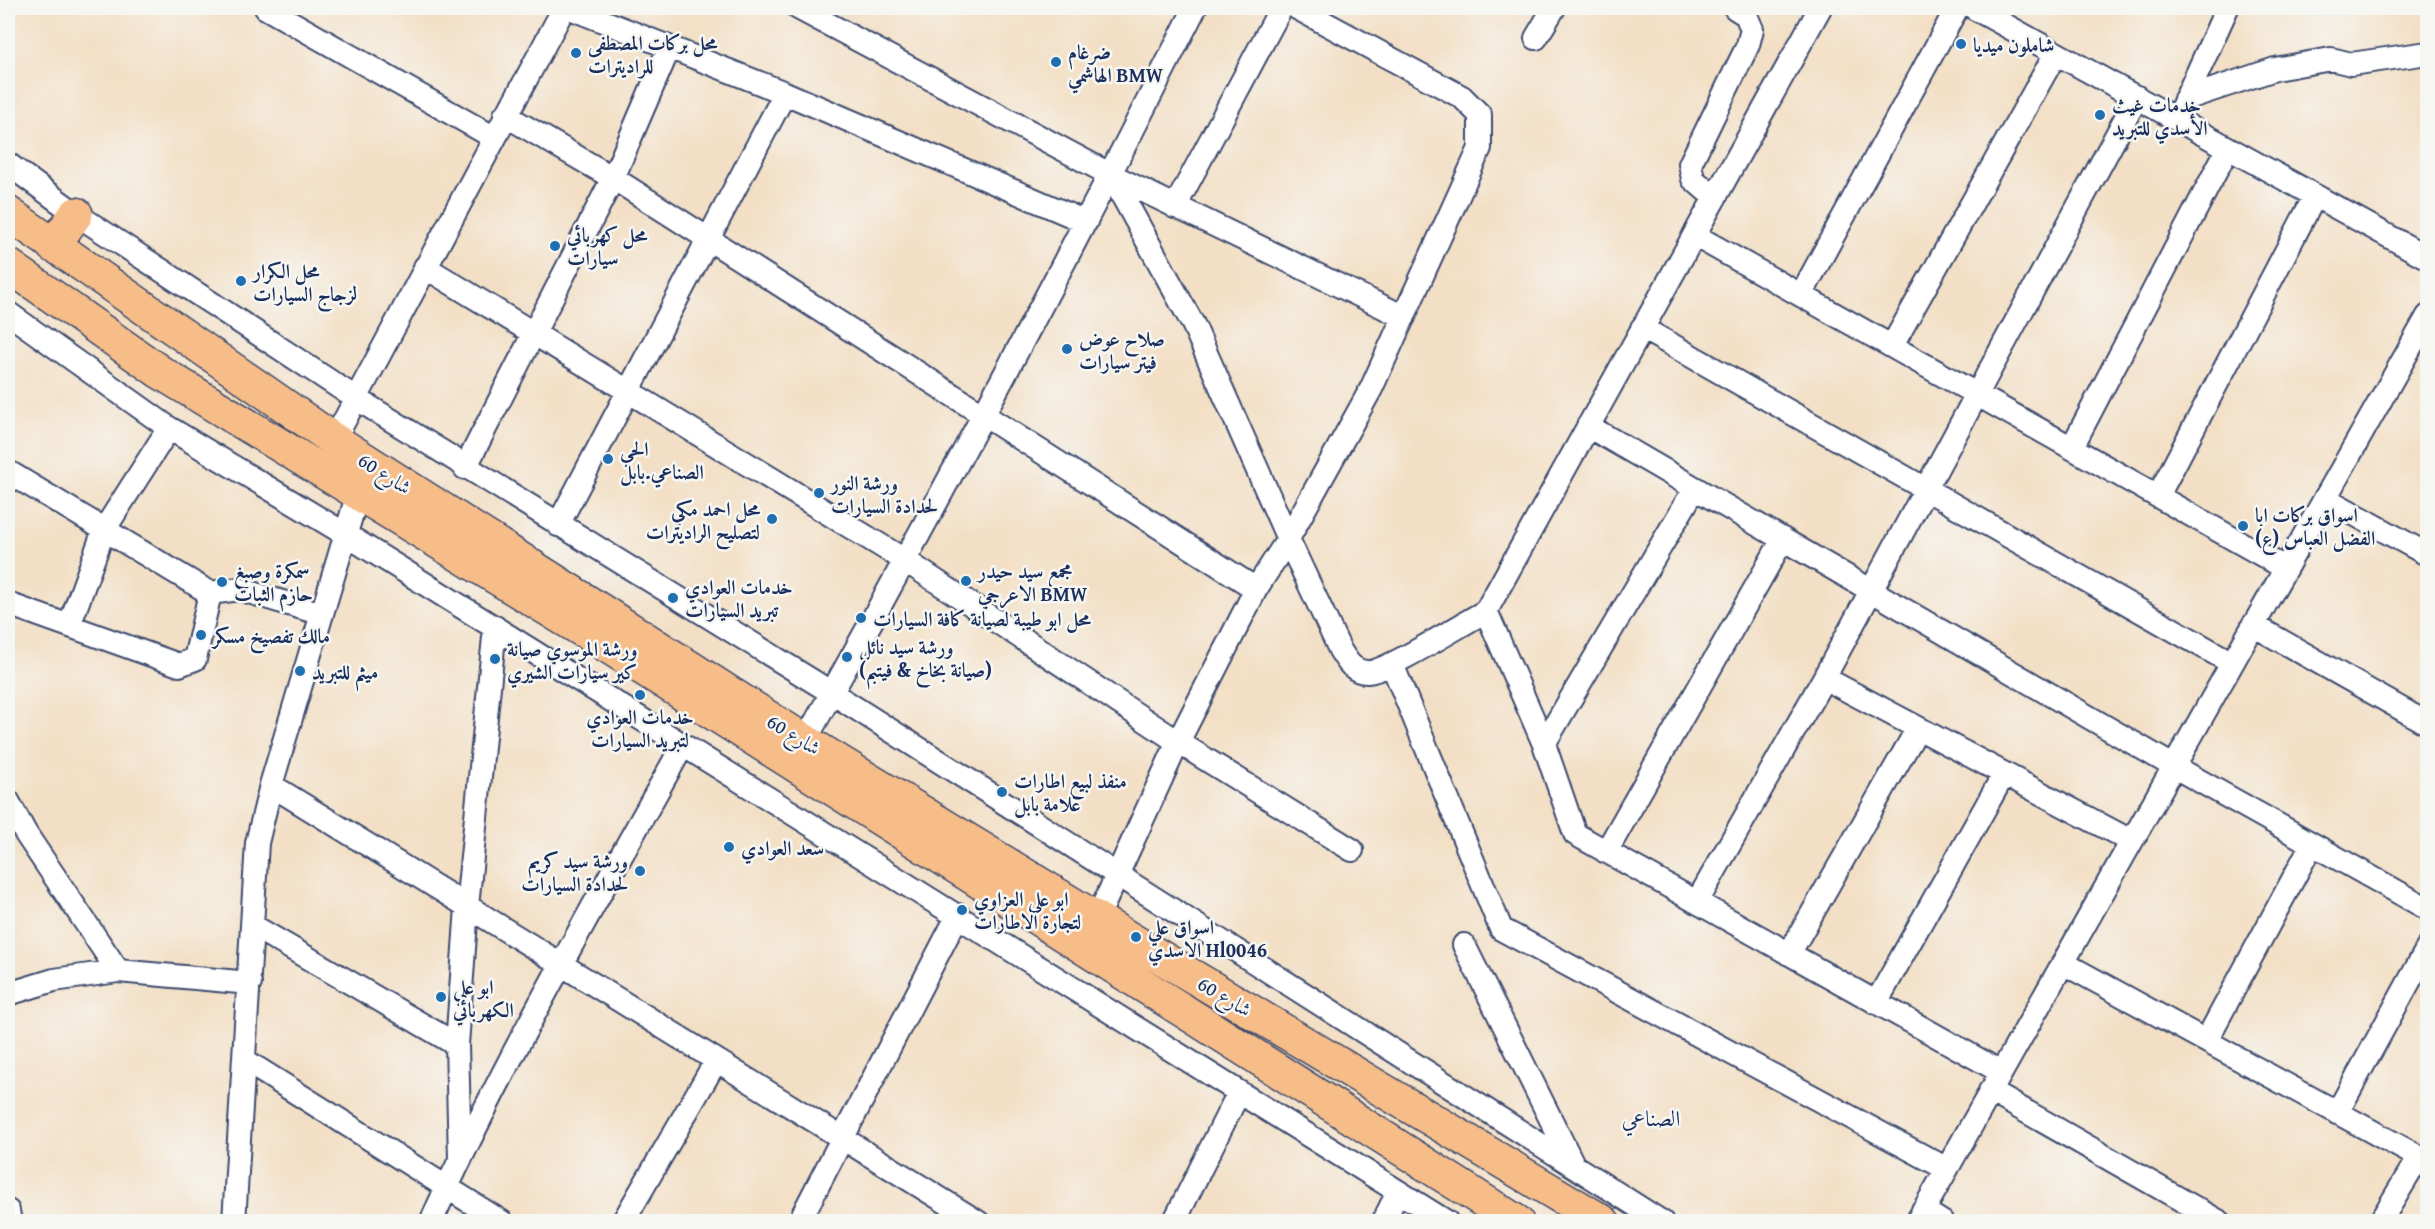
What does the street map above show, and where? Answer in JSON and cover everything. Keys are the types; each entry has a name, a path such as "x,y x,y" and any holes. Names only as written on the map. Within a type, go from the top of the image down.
{"highway":[{"name":"شارع 60","path":"8,213 334,440 805,741 1097,919 1603,1221"},
{"path":"53,246 76,213"},
{"name":"شارع 60","path":"8,265 160,372 592,636 1517,1221"}],"street":[{"path":"266,8 494,137"},
{"path":"334,440 564,8"},
{"path":"570,8 784,93 1086,222"},
{"path":"798,8 1111,175 1404,317"},
{"path":"805,741 906,561 1111,175 1195,8"},
{"path":"1175,207 1281,8"},
{"path":"1097,919 1178,742 1256,589 1288,539 1371,389 1480,148 1480,115 1462,97 1297,8"},
{"path":"1536,38 1554,8"},
{"path":"1714,198 1693,179 1690,164 1750,37 1752,29 1746,15 1735,8"},
{"path":"1111,175 1194,326 1288,539 1340,650 1350,665 1366,672 1374,672 1486,611 1820,8"},
{"path":"1801,295 1957,8"},
{"path":"1974,8 2136,97 2180,109 2228,148 2427,258"},
{"path":"2180,109 2227,8"},
{"path":"465,468 613,178 669,48"},
{"path":"1892,346 2056,53"},
{"path":"2180,109 2275,69 2331,59 2351,64 2427,53"},
{"path":"558,525 784,93"},
{"path":"1697,902 1824,678 2136,97"},
{"path":"505,115 613,178 1256,589"},
{"path":"2072,447 2228,148"},
{"path":"8,164 76,213 357,399 465,468 832,693 1662,1221"},
{"path":"2158,496 2315,196"},
{"path":"1694,235 2285,568"},
{"path":"425,267 906,561 1178,742 1352,850"},
{"path":"8,313 169,428 495,627 1398,1192 1448,1221"},
{"path":"1927,1218 1947,1168 2427,316"},
{"path":"1642,328 2232,663"},
{"path":"1588,426 2173,766 2427,909"},
{"path":"69,626 104,530 169,428"},
{"path":"8,474 210,593 239,590 322,614"},
{"path":"1544,744 1695,488"},
{"path":"234,1221 257,843 271,785 358,494"},
{"path":"2325,498 2427,555"},
{"path":"1606,852 1783,539"},
{"path":"8,604 179,665 195,658 210,593"},
{"path":"1486,611 1544,744 1575,834 1876,1003 1995,1082 2220,1221"},
{"path":"2253,625 2427,724"},
{"path":"460,1161 457,1045 495,627"},
{"path":"1392,664 1501,929 1947,1168"},
{"path":"1824,678 2131,841"},
{"path":"1790,954 1918,728"},
{"path":"431,1221 446,1187 561,965 683,745"},
{"path":"1876,1003 2004,774"},
{"path":"271,785 978,1221"},
{"path":"8,801 26,834 118,971"},
{"path":"2206,1041 2312,844"},
{"path":"799,1221 957,915"},
{"path":"253,926 457,1045"},
{"path":"1464,945 1572,1163"},
{"path":"2337,1113 2427,947"},
{"path":"2063,963 2423,1160 2380,1221"},
{"path":"8,993 54,980 118,971 250,983"},
{"path":"244,1060 502,1221"},
{"path":"623,1221 716,1060"},
{"path":"1174,1221 1239,1092"},
{"path":"1383,1221 1398,1192"},
{"path":"8,1211 9,1221"}],"place":[{"name":"شاملون ميديا","path":"1961,44"},
{"name":"محل بركات المصطفى للراديترات","path":"576,53"},
{"name":"ضرغام الهاشمي BMW","path":"1056,62"},
{"name":"خدمات غيث الأسدي للتبريد","path":"2100,115"},
{"name":"محل كهربائي سيارات","path":"555,246"},
{"name":"محل الكرار لزجاج السيارات","path":"241,281"},
{"name":"صلاح عوض فيتر سيارات","path":"1067,349"},
{"name":"الحي الصناعي.بابل","path":"608,459"},
{"name":"ورشة النور لحدادة السيارات","path":"819,493"},
{"name":"محل احمد مكي لتصليح الراديترات","path":"772,519"},
{"name":"اسواق بركات ابا الفضل العباس (ع)","path":"2243,526"},
{"name":"مجمع سيد حيدر الاعرجي BMW","path":"966,581"},
{"name":"سمكرة وصبغ حازم الثبات","path":"222,582"},
{"name":"خدمات العوادي تبريد السيارات","path":"673,598"},
{"name":"محل ابو طيبة لصيانة كافة السيارات","path":"861,618"},
{"name":"مالك تفصيخ مسكر","path":"201,635"},
{"name":"ورشة سيد نائل (صيانة بخاخ & فيتبم)","path":"847,657"},
{"name":"ورشة الموسوي صيانة كير سيارات الشيري","path":"495,659"},
{"name":"ميثم للتبريد","path":"300,671"},
{"name":"خدمات العوادي لتبريد السيارات","path":"640,695"},
{"name":"منفذ لبيع اطارات علامة بابل","path":"1002,792"},
{"name":"سعد العوادي","path":"729,847"},
{"name":"ورشة سيد كريم لحدادة السيارات","path":"640,871"},
{"name":"ابو علي العزاوي لتجارة الاطارات","path":"962,910"},
{"name":"اسواق علي الاسدي Hl0046","path":"1136,937"},
{"name":"ابو علي الكهربائي","path":"441,997"}],"district":[{"name":"الصناعي","path":"1651,1118"}]}
